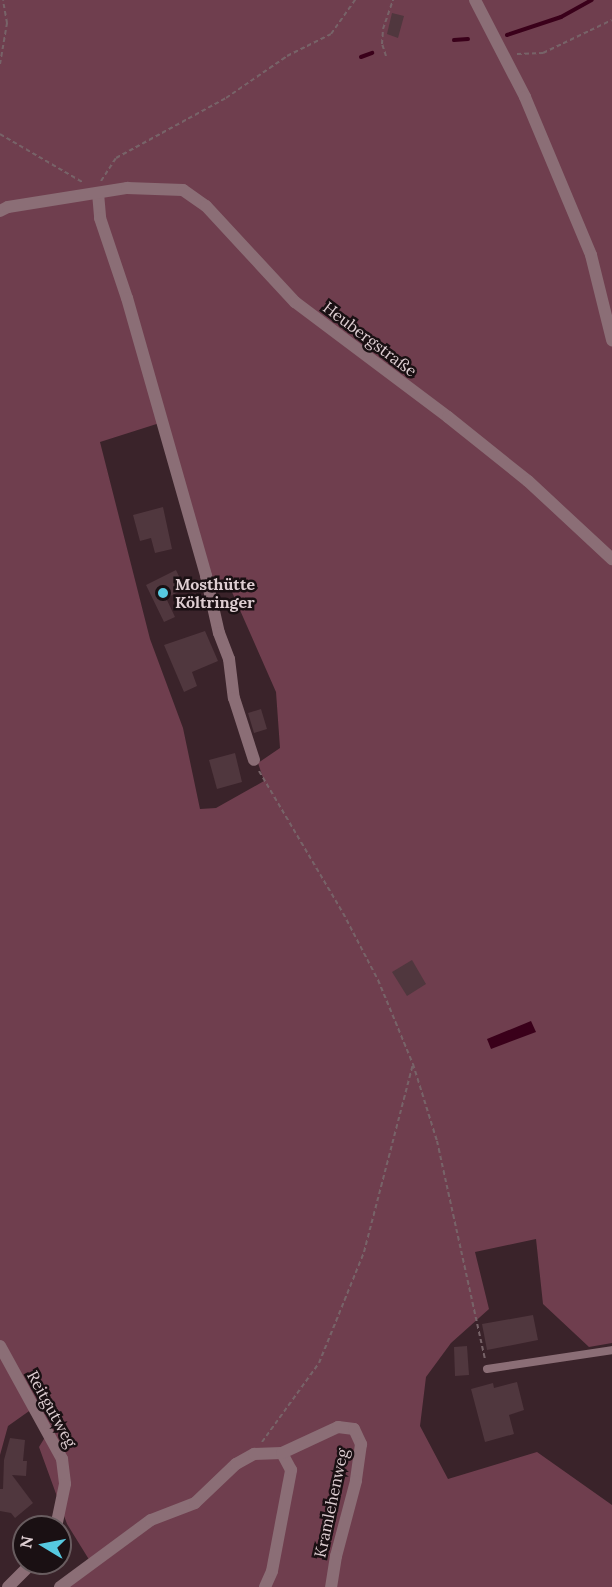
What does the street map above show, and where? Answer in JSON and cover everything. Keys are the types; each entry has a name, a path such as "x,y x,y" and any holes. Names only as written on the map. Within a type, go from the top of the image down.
{"street":[{"path":"475,0 525,97 591,255 612,340"},
{"name":"Heubergstraße","path":"0,211 8,207 127,188 183,190 206,206 295,302 362,355 448,417 528,481 612,559"},
{"path":"98,193 100,218 127,298 206,576 215,622 229,659 234,698 254,760"},
{"name":"Reitgutweg","path":"0,1346 62,1459 65,1484 59,1515"},
{"name":"Kramlehenweg","path":"282,1453 338,1426 354,1429 361,1444 356,1481 336,1556 331,1587"},
{"path":"60,1587 151,1520 195,1503 236,1464 254,1454 282,1453 291,1470 272,1571 265,1587"},
{"path":"8,1587 20,1575"}],"lane":[{"path":"487,1369 612,1350"}],"path":[{"path":"0,64 7,23 3,0"},
{"path":"0,134 98,193 102,176 116,158 226,98 287,56 331,34 355,0"},
{"path":"386,56 382,44 383,29 393,0"},
{"path":"502,56 543,53 612,20"},
{"path":"254,760 265,785 344,913 378,980 413,1064 437,1141 487,1369"},
{"path":"254,1454 319,1363 364,1252 413,1064"}],"shaded area":[{"path":"0,0 612,0 612,1343 589,1347 543,1304 536,1239 475,1252 489,1309 451,1343 426,1377 420,1426 448,1479 537,1452 612,1505 612,1587 66,1587 93,1566 72,1532 72,1515 64,1515 39,1447 47,1434 32,1409 8,1426 0,1455","holes":["166,421 213,587 232,592 276,692 280,748 258,763 264,781 216,808 200,809 183,728 150,639 100,442"]},
{"path":"531,1021 536,1032 491,1049 487,1039"}],"building":[{"path":"392,13 404,16 398,38 387,34"},
{"path":"163,507 172,549 155,553 151,538 140,541 133,515"},
{"name":"Mosthütte Költringer","path":"176,570 185,589 166,598 175,617 164,622 146,585"},
{"path":"205,631 218,661 192,672 197,686 184,692 164,645"},
{"path":"261,709 267,729 254,733 248,713"},
{"path":"235,753 242,782 217,789 209,760"},
{"path":"412,960 426,984 407,996 392,972"},
{"path":"533,1315 538,1340 487,1350 482,1324"},
{"path":"467,1346 469,1375 455,1376 454,1347"},
{"path":"517,1382 524,1410 509,1415 514,1434 485,1442 471,1389 493,1383 494,1388"},
{"path":"10,1438 25,1440 23,1461 27,1461 26,1476 12,1475 33,1503 19,1515 0,1511 4,1460"}],"waterway":[{"path":"507,35 561,17 592,0"},
{"path":"454,40 468,39"},
{"path":"361,57 372,53"}],"place":[{"name":"Mosthütte Költringer","path":"163,593"}]}
